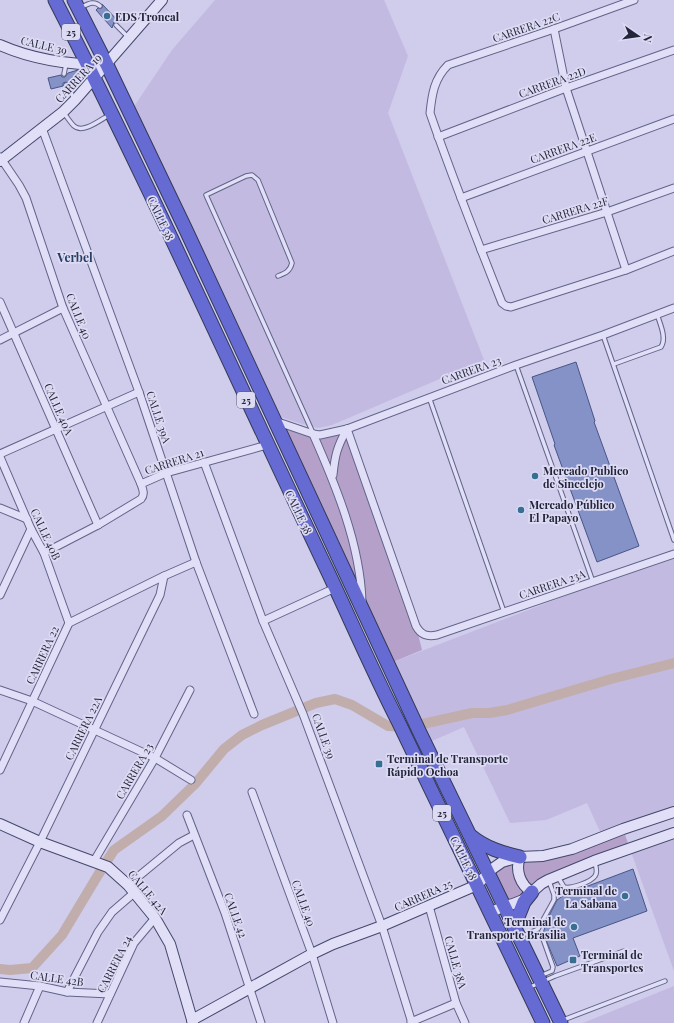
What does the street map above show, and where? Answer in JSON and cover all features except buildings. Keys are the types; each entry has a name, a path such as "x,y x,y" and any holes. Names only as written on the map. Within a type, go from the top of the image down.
{"highway":[{"name":"CALLE 38","path":"55,0 112,113 378,680 543,1023"},
{"name":"CALLE 38","path":"77,4 275,421 410,713 561,1022"},
{"path":"470,835 495,850 520,857"},
{"path":"518,936 524,902 532,892"}],"street":[{"name":"CARRERA 19","path":"0,159 63,112 107,65 162,0"},
{"name":"CARRERA 22C","path":"438,137 430,113 431,101 434,86 440,73 448,65 634,0"},
{"path":"554,29 566,88 626,270"},
{"name":"CALLE 39","path":"0,45 40,58 66,63 107,65"},
{"name":"CARRERA 22D","path":"438,137 566,88 674,50"},
{"name":"CARRERA 22E","path":"461,198 674,119"},
{"name":"CALLE 39A","path":"42,128 139,392 196,562 254,714"},
{"path":"438,137 502,303 506,306 511,307 626,270 674,251"},
{"name":"CALLE 40","path":"0,159 19,185 26,198 63,308 141,484"},
{"name":"CARRERA 22F","path":"481,250 607,212 674,188"},
{"name":"CALLE 40A","path":"0,302 98,525"},
{"path":"0,340 63,308"},
{"name":"CARRERA 23","path":"275,421 313,434 327,434 674,308"},
{"path":"0,455 55,429 107,408 139,392"},
{"path":"332,478 338,445 347,428"},
{"name":"CARRERA 23A","path":"347,428 416,626 419,632 424,635 437,635 674,554"},
{"path":"313,434 332,478 354,548 361,579 362,607"},
{"name":"CARRERA 21","path":"44,553 98,525 141,499 144,496 144,492 141,484 166,473 267,445"},
{"name":"CALLE 40B","path":"0,455 26,519 44,553 69,623"},
{"name":"CALLE 39","path":"204,462 263,621 303,714 382,926 411,1022"},
{"path":"0,508 26,519"},
{"path":"1,593 31,529"},
{"path":"164,576 196,562"},
{"name":"CARRERA 22","path":"0,770 69,623 164,576"},
{"name":"CARRERA 22A","path":"0,920 40,842 160,595 164,576"},
{"path":"263,621 335,588"},
{"path":"0,690 32,701 155,758 191,780"},
{"name":"CARRERA 23","path":"97,862 155,758 190,690"},
{"name":"CALLE 40","path":"252,792 312,954 332,1023"},
{"name":"CARRERA 25","path":"191,1022 312,954 333,944 382,926 477,884 489,874 492,869 502,862 520,857 543,856 572,849 674,812"},
{"name":"CALLE 42","path":"187,815 225,913 261,1023"},
{"name":"CALLE 42A","path":"0,824 40,842 97,862 114,872 131,889 155,918 170,944 191,1022"},
{"path":"490,913 504,906 523,900 553,878 594,861 674,833"},
{"path":"67,992 98,932 112,912 131,889 179,843 194,835"},
{"path":"520,857 518,869 520,878 524,886 532,892"},
{"name":"CALLE 38A","path":"429,906 456,1003 466,1023"},
{"name":"CARRERA 24","path":"97,1023 134,943 155,918"},
{"name":"CALLE 42B","path":"0,982 40,986 67,992 110,994"},
{"path":"24,1023 40,986"},
{"path":"411,1022 456,1003"}],"lane":[{"path":"77,4 93,3 100,6"},
{"path":"116,25 129,39"},
{"path":"64,74 66,63"},
{"path":"66,85 75,100"},
{"path":"63,112 77,128 83,128 112,113"},
{"path":"278,276 291,269 292,263 258,180 252,175 246,176 206,195 313,434"},
{"path":"614,364 661,347 664,342 664,336 656,314"},
{"path":"603,335 674,540"},
{"path":"516,365 593,582"},
{"path":"429,397 504,612"},
{"path":"553,878 567,888 588,881 595,876 597,870 594,861"},
{"path":"518,936 538,929 554,900 553,878"},
{"path":"518,936 536,934 542,936 553,968 552,971 526,989"},
{"path":"540,980 624,951"},
{"path":"561,1022 665,981"}],"shaded area":[{"path":"215,0 384,0 408,56 388,113 484,360 332,425 318,428 278,416 133,108 172,50"},
{"path":"275,421 313,434 347,429 416,626 422,650 388,664"},
{"path":"674,554 674,812 603,838 587,803 546,820 510,823 464,727 425,744 388,664"},
{"path":"623,829 630,849 594,861 504,906 486,869 543,856"},
{"path":"674,833 674,971 630,849"},
{"path":"674,986 674,1023 583,1023"}],"waterway":[{"path":"0,969 10,970 32,968 62,935 114,850 162,816 195,784 224,749 242,735 262,725 316,703 335,699 352,705 388,726 409,727 472,713 489,713 507,710 611,679 674,663"}],"place":[{"name":"EDS Troncal","path":"107,16"},
{"name":"Mercado Publico de Sincelejo","path":"535,476"},
{"name":"Mercado Público El Papayo","path":"521,510"},
{"name":"Terminal de Transporte Rápido Ochoa","path":"379,764"},
{"name":"Terminal de La Sabana","path":"625,896"},
{"name":"Terminal de Transporte Brasilia","path":"574,927"},
{"name":"Terminal de Transportes","path":"573,960"}],"district":[{"name":"Verbel","path":"75,257"}]}
